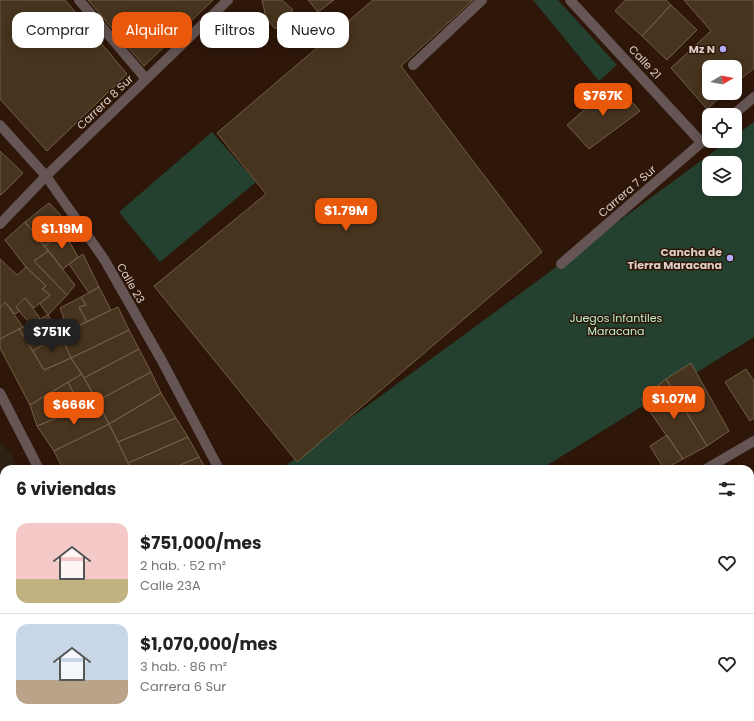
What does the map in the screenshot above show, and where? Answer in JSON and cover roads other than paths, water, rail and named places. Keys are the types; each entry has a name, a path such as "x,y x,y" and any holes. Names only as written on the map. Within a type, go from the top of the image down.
{"street":[{"path":"79,0 146,79"},
{"name":"Carrera 8 Sur","path":"0,224 46,176 228,0"},
{"path":"413,65 482,0"},
{"name":"Calle 21","path":"570,0 702,136"},
{"path":"741,108 754,97"},
{"name":"Calle 23","path":"0,125 46,176 104,259 162,361 217,465"},
{"name":"Carrera 7 Sur","path":"561,264 702,142"},
{"path":"0,393 38,465"},
{"path":"713,465 754,441"}],"place":[{"name":"Mz N","path":"723,49"},
{"name":"Cancha de Tierra Maracana","path":"730,258"}],"park label":[{"name":"Juegos Infantiles Maracana","path":"616,324"}]}
